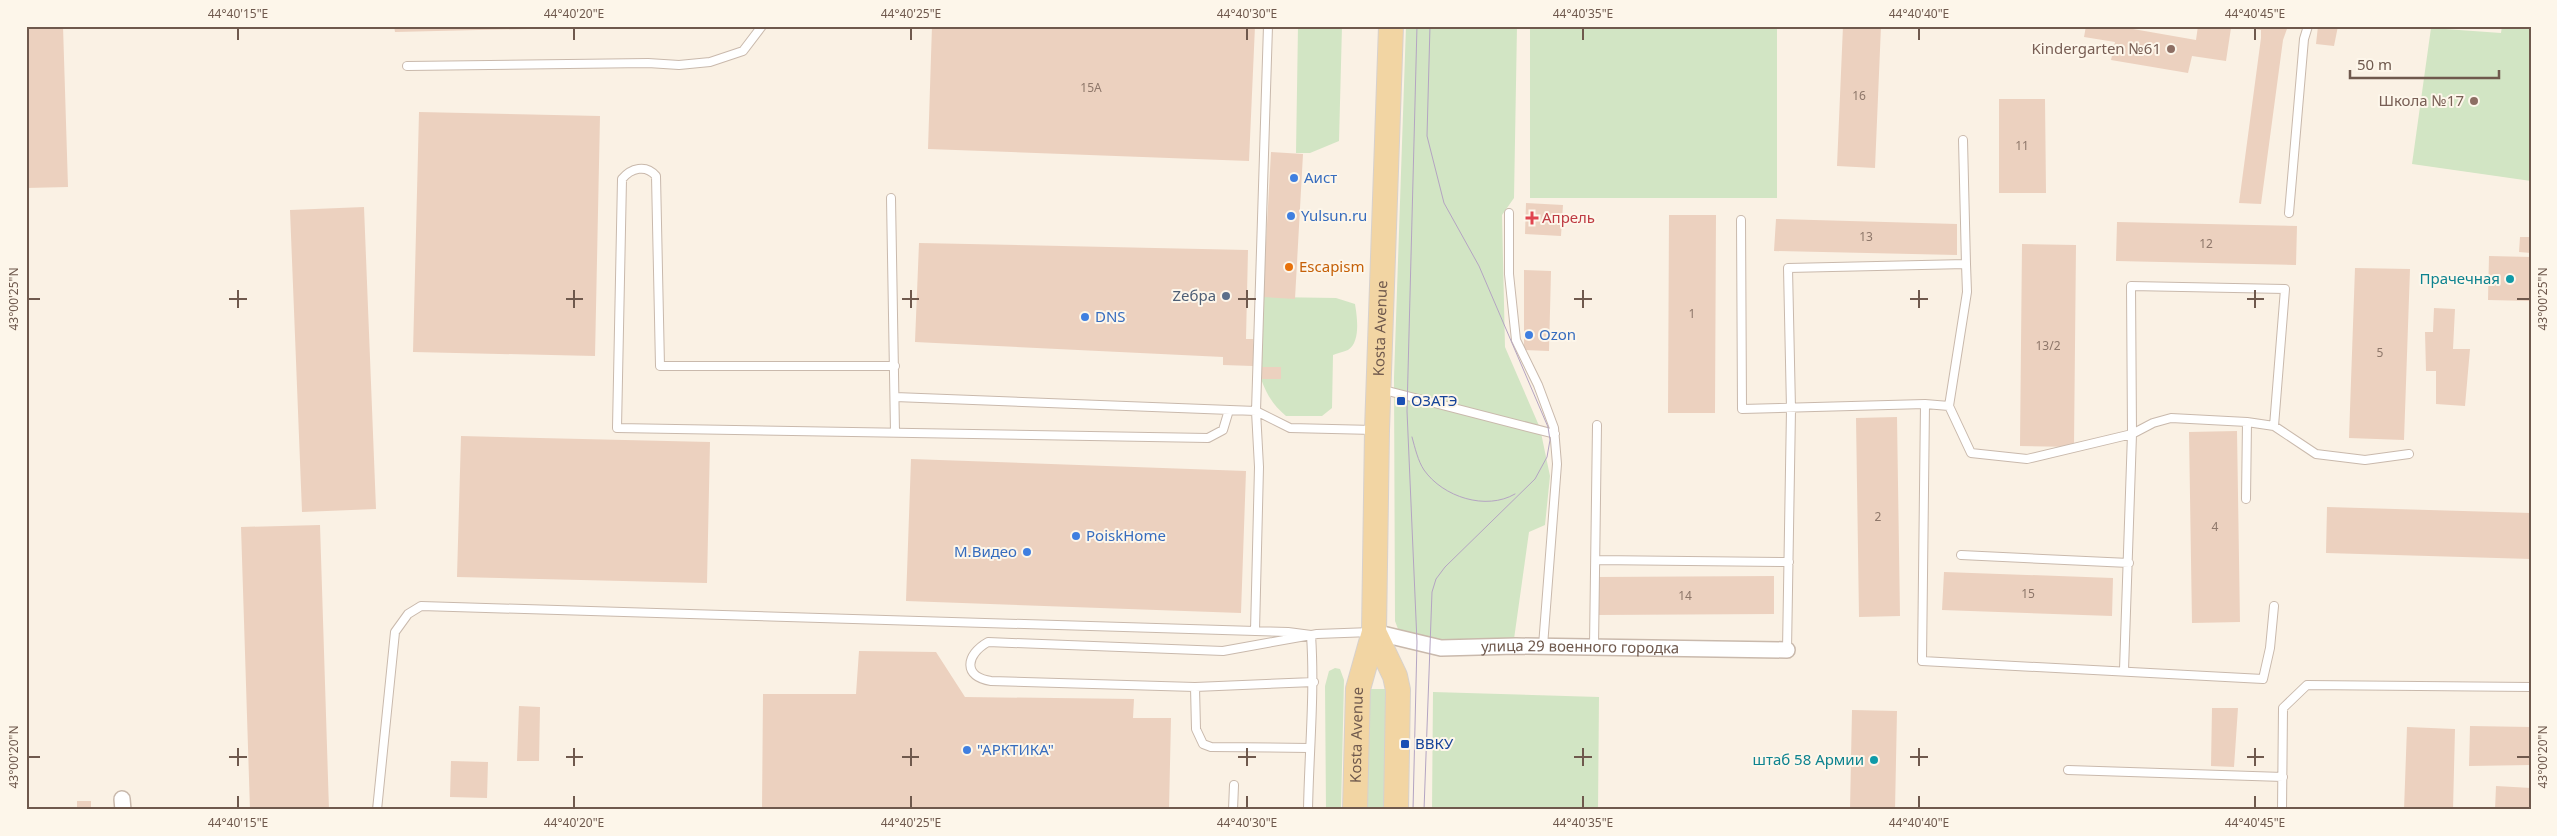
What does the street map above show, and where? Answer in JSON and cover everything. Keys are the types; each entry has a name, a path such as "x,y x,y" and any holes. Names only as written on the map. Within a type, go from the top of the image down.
{"main road":[{"name":"Kosta Avenue","path":"1355,810 1358,690 1374,632 1378,389 1391,26"},
{"name":"Kosta Avenue","path":"1374,632 1395,676 1398,690 1396,810"}],"street":[{"name":"улица 29 военного городка","path":"1374,632 1441,648 1594,646 1787,650"}],"lane":[{"path":"407,66 648,62 679,65 702,63 743,51 762,26"},
{"path":"1255,632 1259,467 1256,411 1268,26"},
{"path":"2289,213 2304,39 2308,26"},
{"path":"1963,140 1967,292 1949,406 1970,453 1993,457 2027,459 2132,434 2153,423 2172,418 2247,422 2274,426 2316,454 2365,460 2409,454"},
{"path":"895,366 660,366 656,176 651,170 629,170 622,179 617,428 1208,438 1223,430 1229,410"},
{"path":"891,198 895,432"},
{"path":"1509,213 1509,274 1516,340 1538,385 1555,434 1557,464 1543,646"},
{"path":"1741,220 1742,410 1925,404 1949,406"},
{"path":"1787,650 1791,409 1788,268 1966,264"},
{"path":"2124,670 2132,434 2131,286 2285,289 2274,426"},
{"path":"1378,389 1555,434"},
{"path":"895,397 1256,411 1290,428 1377,430"},
{"path":"1925,404 1922,661 2124,670 2263,679 2270,648 2274,606"},
{"path":"2246,499 2247,422"},
{"path":"1594,646 1597,425"},
{"path":"1961,555 2129,563"},
{"path":"1596,560 1789,562"},
{"path":"376,810 395,632 408,614 421,606 1288,632 1311,635"},
{"path":"1314,682 1195,686 991,681 981,680 973,672 970,660 975,649 988,642 1223,651 1311,635 1374,632"},
{"path":"1308,810 1314,682 1311,635"},
{"path":"2282,810 2283,708 2307,684 2531,687"},
{"path":"1195,686 1196,729 1203,744 1212,746 1310,748"},
{"path":"2068,770 2283,777"},
{"path":"1233,810 1234,785"}],"green space":[{"path":"1298,26 1342,26 1339,141 1310,153 1296,153"},
{"path":"1406,26 1517,26 1514,198 1502,215 1505,347 1540,428 1550,476 1545,525 1529,532 1514,639 1447,643 1428,640 1398,629 1395,621 1394,378"},
{"path":"1530,26 1777,26 1777,198 1530,198"},
{"name":"Школа №17","path":"2502,26 2531,26 2531,181 2412,164 2431,28 2501,33"},
{"path":"1263,297 1336,298 1355,304 1357,328 1355,341 1348,350 1333,355 1332,408 1322,416 1286,416 1274,404 1266,390 1261,379 1281,379 1281,367 1261,367"},
{"path":"1335,668 1340,669 1344,680 1341,810 1326,810 1325,686 1329,671"},
{"path":"1370,689 1388,689 1385,810 1366,810"},
{"path":"1433,692 1599,697 1598,810 1432,810"}],"building":[{"path":"26,26 63,26 68,187 26,188"},
{"path":"394,26 568,26 568,28 395,32"},
{"path":"932,26 1255,26 1249,161 928,149"},
{"path":"1843,26 1881,26 1875,168 1837,166"},
{"name":"Kindergarten №61","path":"2086,26 2116,26 2196,40 2198,26 2231,28 2226,61 2192,56 2188,73 2111,60 2115,42 2084,37"},
{"path":"2255,26 2288,26 2283,40 2261,204 2239,203 2261,38 2261,30 2255,29"},
{"path":"2318,26 2338,26 2334,46 2316,44"},
{"path":"1999,99 2045,99 2046,193 1999,193"},
{"path":"419,112 600,116 595,356 413,352"},
{"path":"1271,152 1303,154 1295,299 1263,297"},
{"path":"1526,203 1563,205 1561,236 1525,234"},
{"path":"364,207 376,509 302,512 290,210"},
{"path":"1669,215 1716,215 1715,413 1668,413"},
{"path":"1776,219 1957,224 1957,255 1774,251"},
{"path":"2117,222 2297,226 2296,265 2116,261"},
{"path":"2520,237 2531,237 2531,253 2519,252"},
{"path":"919,243 1248,250 1246,339 1253,339 1253,366 1223,365 1223,357 915,342"},
{"path":"2022,244 2076,245 2074,447 2020,446"},
{"name":"Прачечная","path":"2489,256 2531,257 2531,301 2488,300"},
{"path":"2355,268 2410,269 2404,440 2349,438"},
{"path":"1524,270 1551,271 1549,351 1524,350"},
{"path":"2434,308 2455,309 2453,349 2470,349 2465,406 2436,404 2436,371 2426,371 2425,332 2433,332"},
{"path":"1261,367 1281,367 1281,379 1261,379"},
{"path":"1897,417 1900,616 1859,617 1856,418"},
{"path":"2237,431 2240,622 2192,623 2189,432"},
{"path":"461,436 710,442 707,583 457,577"},
{"name":"PoiskHome","path":"911,459 1246,471 1241,613 906,601"},
{"path":"2327,507 2531,513 2531,559 2326,553"},
{"path":"320,525 329,810 250,810 241,527"},
{"path":"1944,572 2113,578 2112,616 1942,610"},
{"path":"1774,576 1774,614 1597,615 1597,577"},
{"path":"859,651 936,652 965,697 1134,699 1133,718 1171,718 1169,810 762,810 763,694 856,694"},
{"path":"519,706 540,707 539,761 517,761"},
{"path":"2212,708 2238,708 2234,767 2211,766"},
{"name":"штаб 58 Армии","path":"1852,710 1897,711 1895,810 1850,810"},
{"path":"2470,726 2531,727 2531,765 2469,766"},
{"path":"2407,727 2455,729 2453,810 2404,810"},
{"path":"451,761 488,762 487,798 450,797"},
{"path":"2496,786 2531,788 2531,810 2495,810"},
{"path":"77,801 91,801 91,810 77,810"}],"tram line":[{"path":"1413,810 1417,642 1407,411 1417,26"},
{"path":"1424,810 1432,592 1436,579 1445,567 1535,479 1547,457 1550,440 1548,427 1479,266 1444,203 1427,136 1430,26"},
{"path":"1412,437 1418,459 1424,470 1442,488 1453,494 1478,501 1504,499 1515,494"}],"place":[{"name":"Kindergarten №61","path":"2171,49"},
{"name":"Школа №17","path":"2474,101"},
{"name":"Аист","path":"1294,178"},
{"name":"Yulsun.ru","path":"1291,216"},
{"name":"Апрель","path":"1532,218"},
{"name":"Escapism","path":"1289,267"},
{"name":"Прачечная","path":"2510,279"},
{"name":"Zeбра","path":"1226,296"},
{"name":"DNS","path":"1085,317"},
{"name":"Ozon","path":"1529,335"},
{"name":"ОЗАТЭ","path":"1401,401"},
{"name":"PoiskHome","path":"1076,536"},
{"name":"M.Видео","path":"1027,552"},
{"name":"ВВКУ","path":"1405,744"},
{"name":"\"АРКТИКА\"","path":"967,750"},
{"name":"штаб 58 Армии","path":"1874,760"}]}
